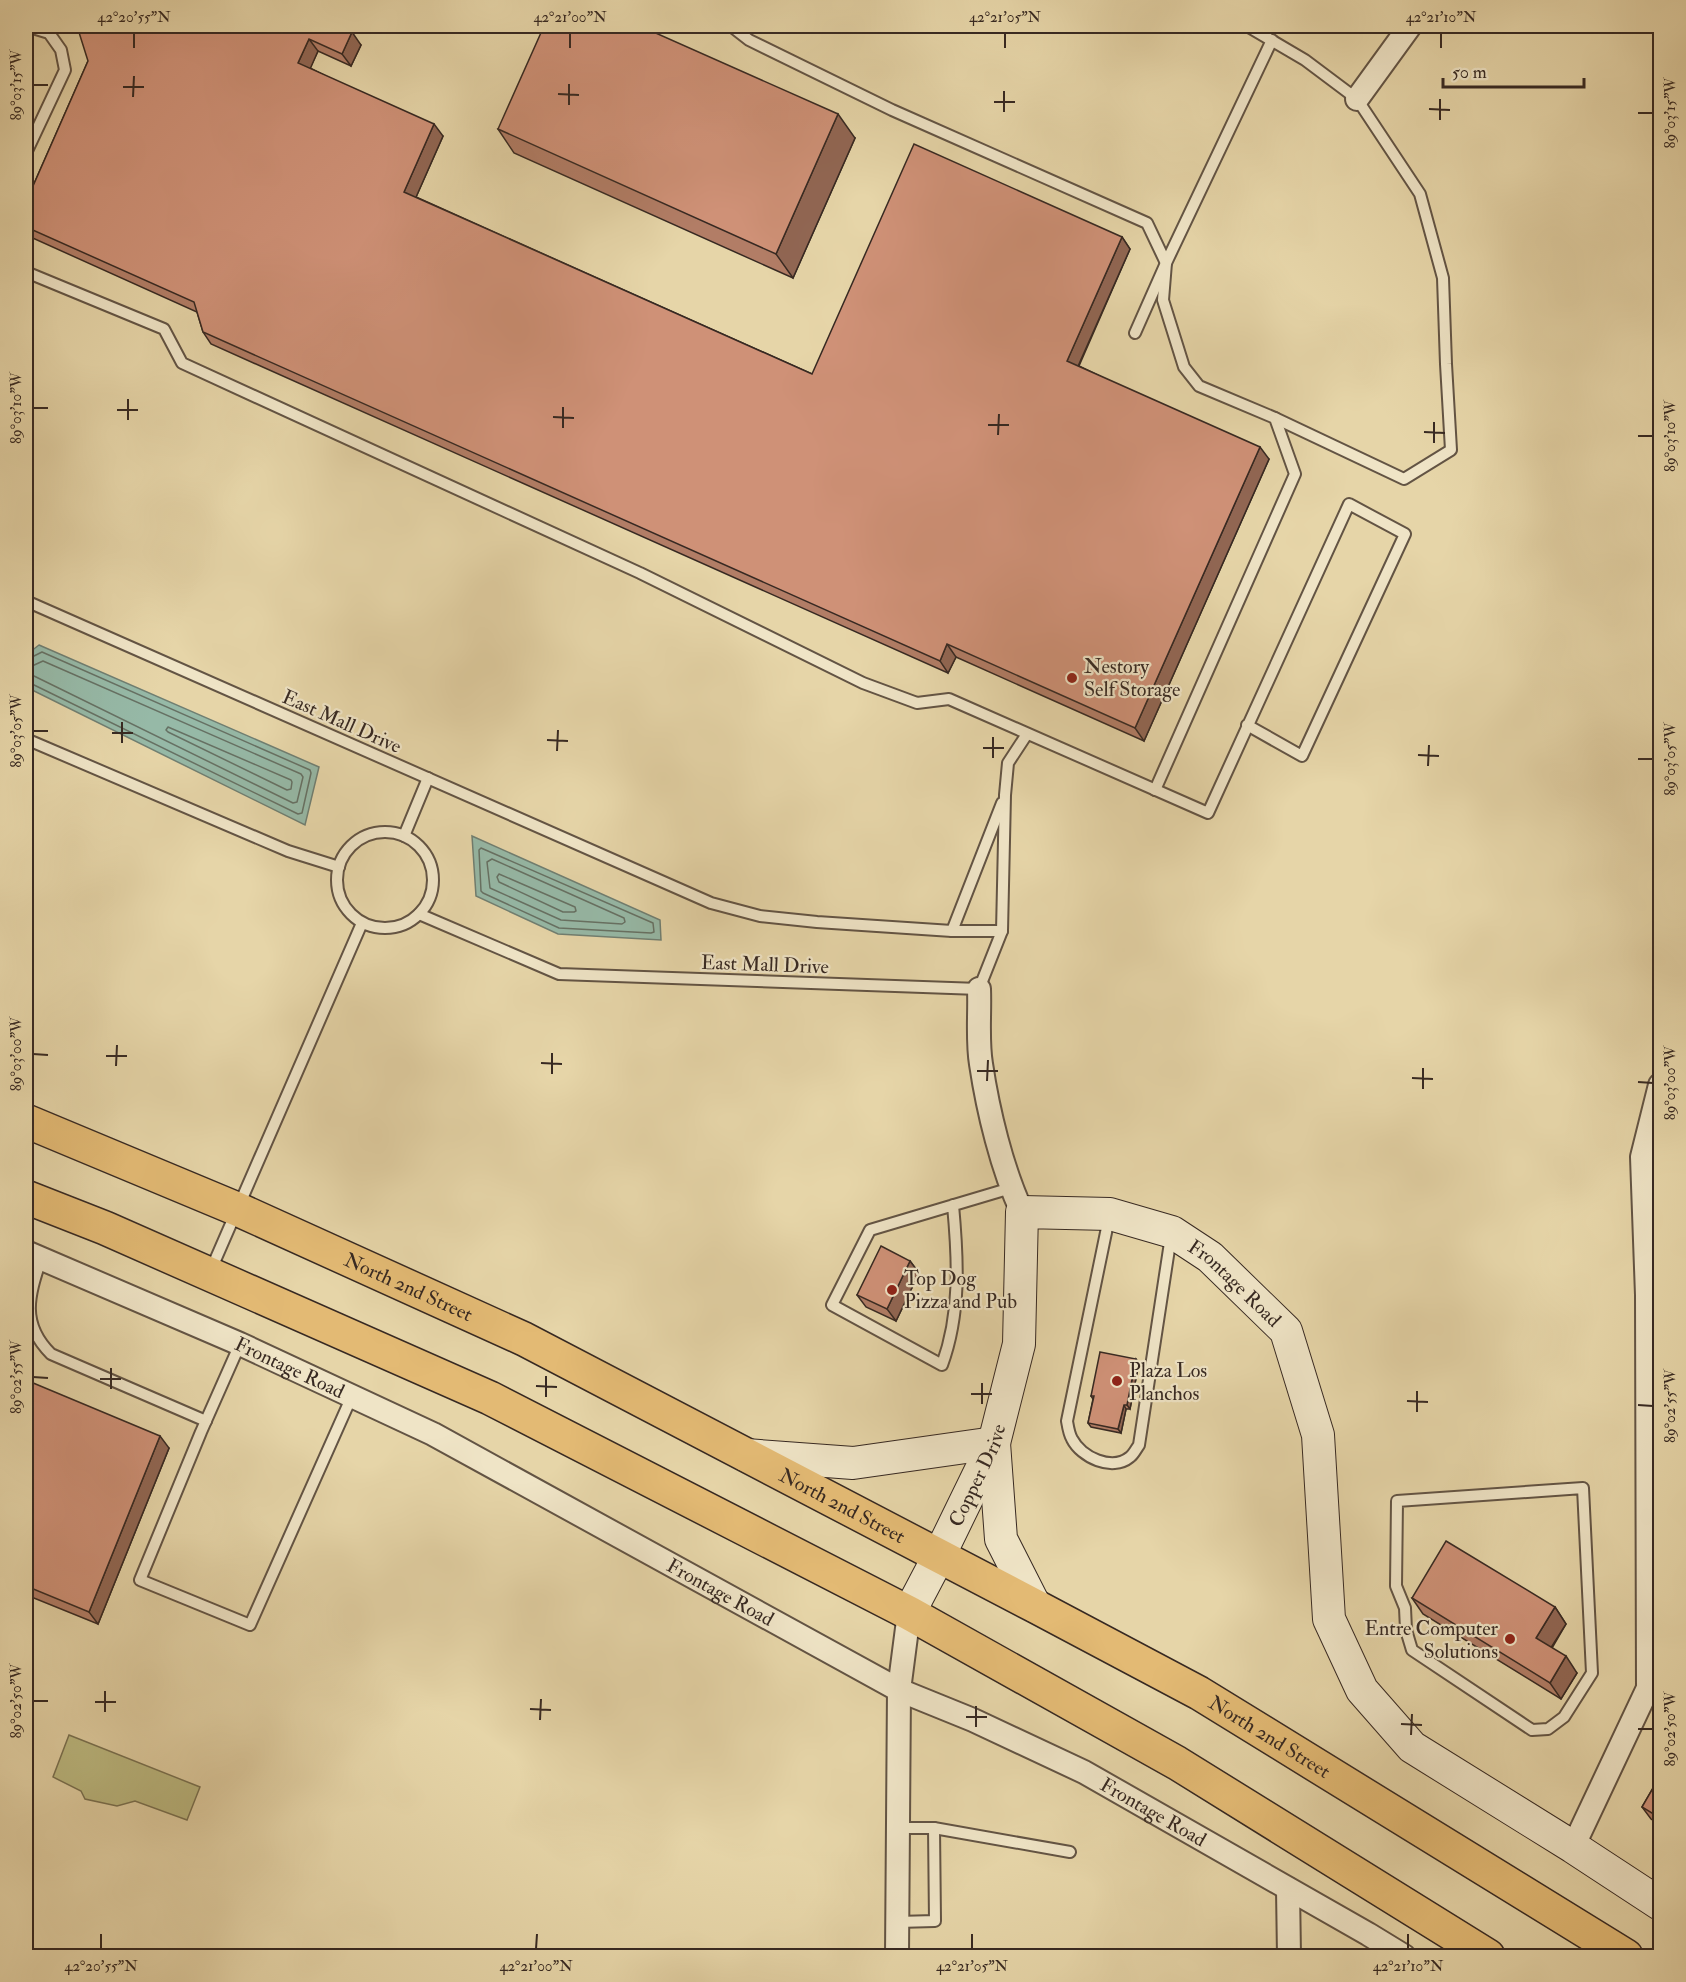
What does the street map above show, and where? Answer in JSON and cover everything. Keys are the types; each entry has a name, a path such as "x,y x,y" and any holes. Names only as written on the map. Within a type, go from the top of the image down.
{"main road":[{"name":"North 2nd Street","path":"26,1121 237,1209 524,1339 1199,1693 1626,1956"},
{"path":"26,1197 105,1228 490,1398 909,1614 1177,1763 1488,1956"}],"street":[{"path":"1357,99 1410,26"},
{"name":"Copper Drive","path":"897,1956 899,1690 909,1614 994,1443 1019,1344 1016,1200 991,1112 981,1062 979,989"},
{"path":"1573,1846 1648,1688 1654,1295 1642,1157 1660,1085"},
{"name":"Frontage Road","path":"1016,1200 1110,1214 1172,1232 1210,1257 1286,1331 1318,1434 1329,1619 1362,1690 1412,1747 1573,1846 1660,1904"},
{"name":"Frontage Road","path":"33,1256 240,1344 434,1434 899,1690 1084,1772 1404,1956"},
{"path":"746,1455 853,1463 994,1443 1001,1539 1035,1606"},
{"path":"1288,1889 1289,1956"}],"lane":[{"path":"26,26 49,33 61,50 65,70 26,153"},
{"path":"731,26 750,40 892,110 1147,223 1166,263 1163,300 1184,367 1199,386 1275,418 1404,479 1451,450 1443,278 1420,194 1357,99 1305,60 1247,26"},
{"path":"1136,333 1166,263 1272,40"},
{"path":"26,272 164,329 182,363 640,573 863,683 917,703 949,699 1208,813 1247,725 1349,504 1405,534 1302,756 1247,725"},
{"path":"1155,790 1295,474 1275,418"},
{"name":"East Mall Drive","path":"26,601 711,903 760,916 817,922 952,931 1002,931"},
{"path":"979,989 1002,931 1005,795 1008,763 1027,734"},
{"path":"26,739 288,850 339,867"},
{"path":"404,836 428,778"},
{"path":"952,931 1005,795"},
{"path":"388,832 404,836 417,845 427,857 432,872 433,887 428,902 419,915 407,924 392,928 376,928 362,922 349,912 341,898 337,883 339,867 346,852 358,841 372,834 388,832"},
{"name":"East Mall Drive","path":"419,915 560,974 979,989"},
{"path":"209,1274 362,922"},
{"path":"953,1205 958,1262 956,1303 949,1345 942,1365 832,1305 870,1230 953,1205 1016,1200"},
{"path":"1110,1214 1067,1421 1070,1437 1078,1449 1093,1459 1112,1463 1121,1461 1130,1458 1139,1445 1172,1232"},
{"path":"33,1256 29,1297 32,1324 39,1343 51,1354 206,1421"},
{"path":"240,1344 140,1580 250,1626 352,1396"},
{"path":"1583,1488 1589,1617 1592,1673 1564,1717 1548,1729 1532,1730 1412,1650 1406,1630 1405,1608 1396,1586 1397,1501 1583,1488"},
{"path":"898,1828 934,1828 1070,1852"},
{"path":"897,1922 935,1921 934,1828"}],"shaded area":[{"path":"69,1735 200,1787 187,1820 135,1801 117,1806 85,1799 81,1791 53,1777"}],"water":[{"path":"39,645 319,767 305,825 26,687 26,655"},
{"path":"472,836 660,920 661,940 558,934 476,896"}],"building":[{"path":"77,26 337,26 352,32 342,54 309,39 298,63 434,124 404,192 812,374 914,144 1122,237 1067,361 1260,447 1135,728 947,644 940,661 203,332 194,302 26,227 26,202 88,61"},
{"path":"544,26 640,26 838,114 776,254 498,129"},
{"path":"881,1246 910,1261 887,1309 857,1295"},
{"name":"Plaza Los Planchos","path":"1100,1352 1136,1359 1127,1405 1124,1405 1118,1429 1088,1423"},
{"path":"26,1380 160,1436 89,1612 26,1586"},
{"name":"Entre Computer Solutions","path":"1446,1541 1555,1607 1536,1638 1566,1656 1550,1683 1412,1598"},
{"path":"1660,1776 1660,1818 1642,1807"}],"place":[{"name":"Nestory Self Storage","path":"1072,678"},
{"name":"Top Dog Pizza and Pub","path":"892,1290"},
{"name":"Plaza Los Planchos","path":"1117,1381"},
{"name":"Entre Computer Solutions","path":"1510,1639"}]}
